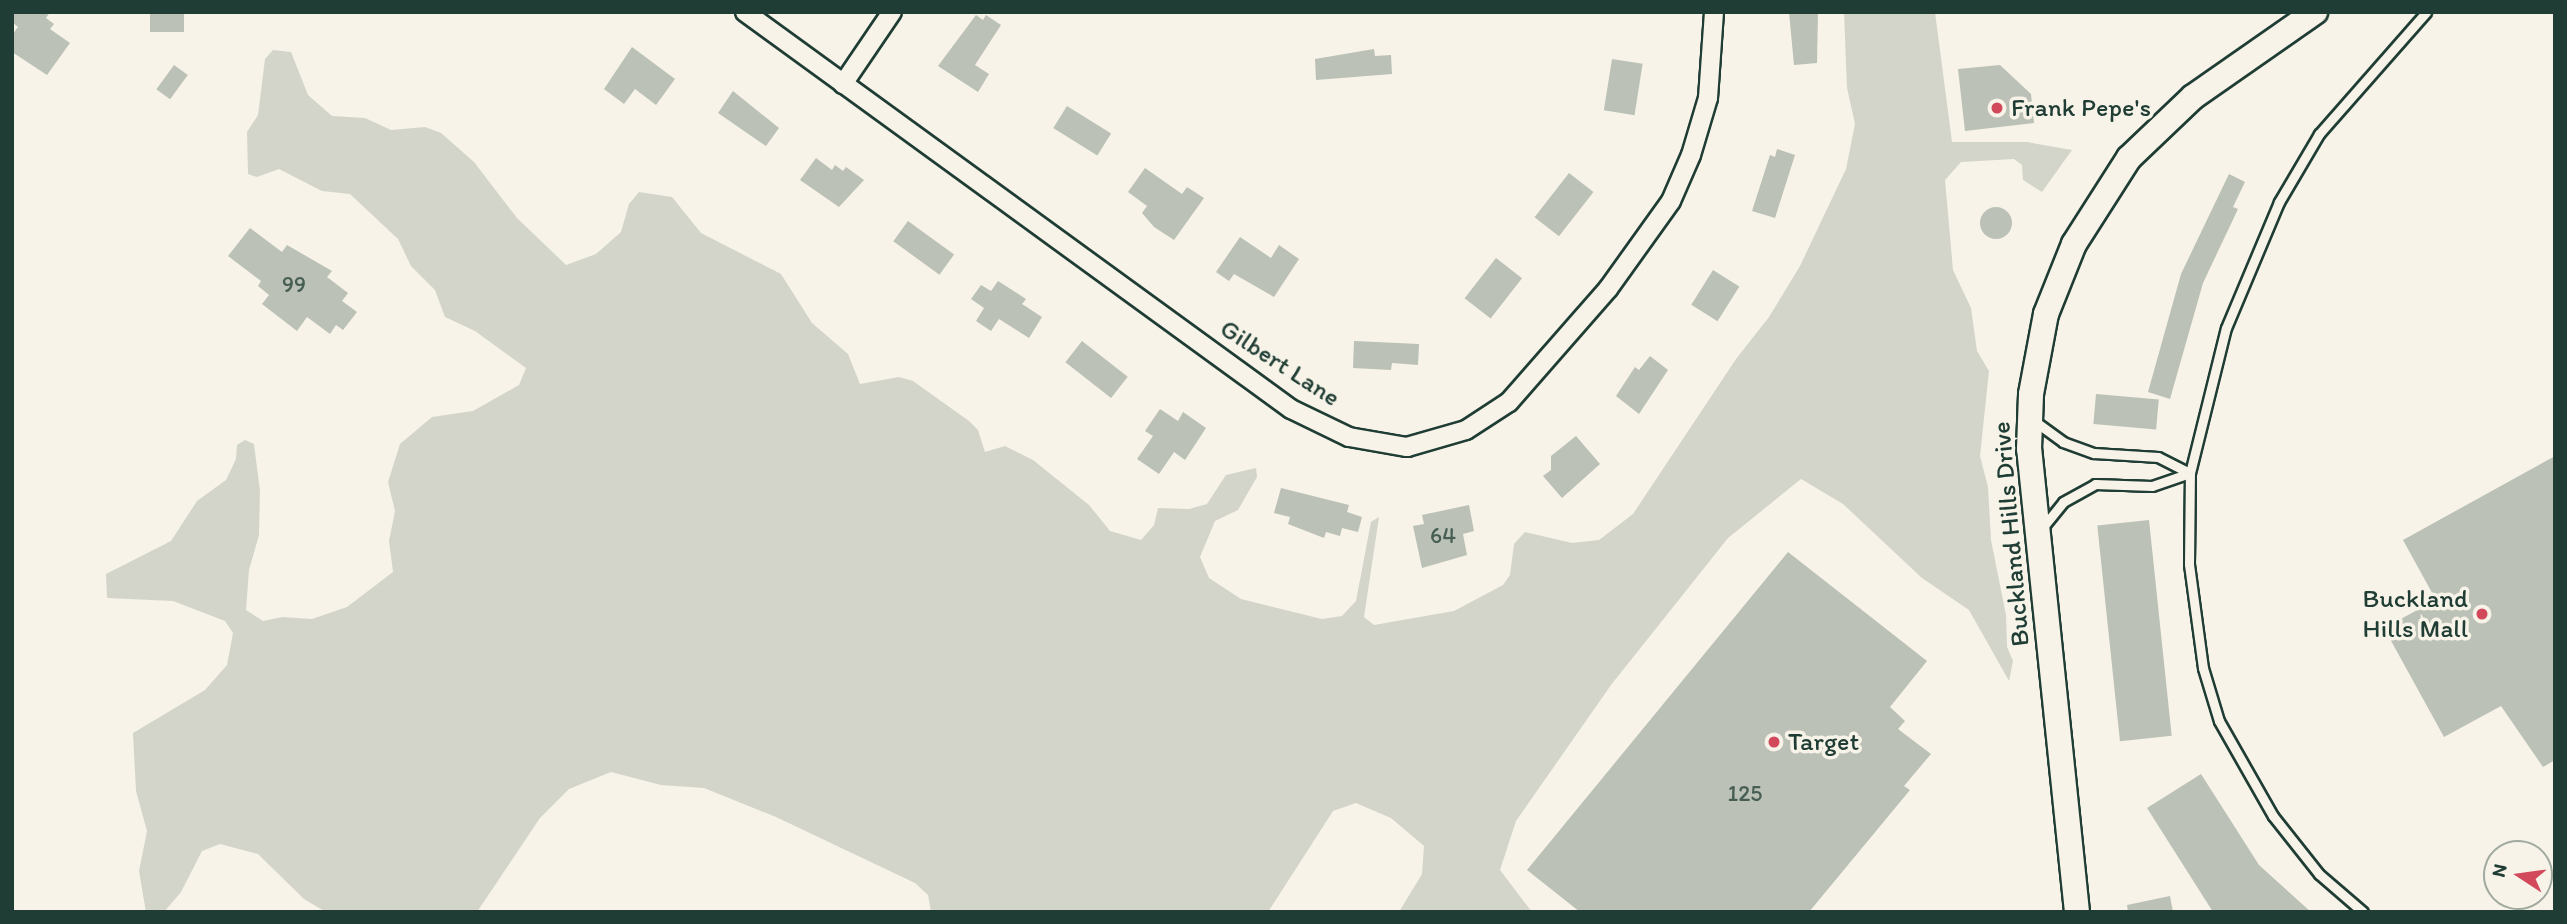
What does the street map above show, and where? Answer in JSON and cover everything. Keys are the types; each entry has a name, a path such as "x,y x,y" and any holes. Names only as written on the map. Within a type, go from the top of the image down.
{"street":[{"name":"Gilbert Lane","path":"745,12 1291,409 1349,437 1407,447 1466,430 1509,402 1608,289 1663,212 1691,155 1708,98 1714,12"},
{"path":"843,84 892,12"},
{"name":"Buckland Hills Drive","path":"2077,912 2037,535 2029,417 2036,360 2051,296 2074,244 2108,186 2179,109 2315,12"}],"lane":[{"path":"2363,912 2319,874 2273,816 2219,721 2203,668 2189,564 2190,473 2226,328 2280,202 2319,134 2426,12"},
{"path":"2029,417 2063,442 2094,453 2158,457 2190,473"},
{"path":"2037,535 2063,502 2080,490 2095,484 2152,486 2190,473"}],"shaded area":[{"path":"1844,12 1935,12 1952,142 2027,142 2072,150 2042,192 2023,180 2022,165 2014,159 1961,162 1945,180 1953,270 1971,308 1977,351 1989,371 1980,456 1988,487 1991,540 2006,615 2007,647 2013,661 2009,681 1969,610 1922,578 1843,504 1801,479 1728,538 1611,685 1516,821 1500,870 1532,912 1399,912 1422,874 1424,846 1391,818 1356,803 1333,811 1268,912 931,912 928,895 915,883 776,817 704,788 661,785 611,772 569,789 540,818 477,912 326,912 304,899 258,854 220,844 202,851 181,892 164,912 146,912 139,871 147,831 136,791 133,733 205,690 227,665 233,633 225,621 173,601 107,598 106,574 171,541 197,501 226,480 236,459 237,445 245,440 254,444 260,491 259,535 249,570 246,610 263,621 282,617 312,619 347,607 393,572 389,541 395,511 388,482 400,444 432,417 473,411 519,385 526,368 475,331 445,317 435,290 411,266 398,239 350,194 322,191 279,169 257,177 248,174 247,132 258,115 265,59 273,50 291,52 308,95 332,116 365,118 391,130 425,127 441,133 474,162 517,218 566,265 596,254 621,232 629,204 639,192 672,197 701,233 781,274 812,323 848,354 860,384 899,377 913,381 969,421 978,430 985,452 1005,446 1033,460 1089,505 1110,531 1141,540 1154,525 1158,508 1189,509 1207,504 1226,475 1256,468 1257,477 1238,510 1215,521 1200,557 1209,578 1241,599 1322,619 1342,616 1356,601 1371,522 1379,517 1364,617 1374,625 1454,611 1503,585 1510,575 1514,544 1525,532 1572,543 1599,540 1633,514 1736,359 1769,317 1800,266 1846,169 1855,124 1847,88"}],"building":[{"path":"12,12 50,12 46,18 54,24 50,29 70,43 47,75 12,52 12,35 18,27 12,22"},
{"path":"150,12 184,12 184,32 150,32"},
{"path":"1789,12 1818,12 1817,63 1794,65"},
{"path":"976,15 983,20 986,15 1001,25 975,65 989,74 978,92 938,66"},
{"path":"632,47 675,79 656,105 635,89 624,104 604,89"},
{"path":"1374,49 1375,56 1391,55 1392,74 1316,80 1315,59"},
{"path":"1612,59 1643,64 1634,115 1604,110"},
{"path":"174,65 188,75 170,99 156,89"},
{"name":"Frank Pepe's","path":"2000,65 2031,94 2034,123 1965,131 1958,69"},
{"path":"733,91 779,128 766,146 718,113"},
{"path":"1067,106 1111,134 1097,156 1053,128"},
{"path":"1777,149 1795,155 1775,218 1752,211 1770,155 1775,157"},
{"path":"816,158 832,170 835,165 843,171 846,167 864,180 839,207 800,180"},
{"path":"1145,168 1182,194 1187,187 1204,198 1174,240 1154,227 1142,213 1147,206 1128,192"},
{"path":"1569,173 1593,192 1559,236 1535,217"},
{"path":"2229,174 2245,182 2233,207 2238,209 2203,283 2170,399 2148,392 2181,274"},
{"path":"1996,207 2007,212 2012,223 2007,234 1996,239 1985,234 1980,223 1985,212"},
{"path":"908,221 954,255 939,275 893,241"},
{"path":"250,228 282,252 287,245 332,271 327,277 348,293 342,301 357,312 343,330 336,325 330,334 307,317 297,331 262,304 269,295 258,286 261,281 228,256"},
{"path":"1240,237 1271,258 1279,245 1299,259 1274,297 1234,274 1229,281 1216,272"},
{"path":"1496,258 1522,278 1491,319 1465,298"},
{"path":"1713,270 1739,286 1718,321 1691,305"},
{"path":"998,281 1026,299 1022,304 1042,317 1029,338 999,319 991,331 976,321 984,308 971,299 981,285 991,291"},
{"path":"1082,341 1128,377 1111,398 1065,362"},
{"path":"1354,341 1419,344 1418,365 1392,363 1391,370 1353,368"},
{"path":"1650,356 1668,370 1639,414 1616,396 1635,367 1639,370"},
{"path":"2096,394 2159,399 2156,429 2093,424"},
{"path":"1160,409 1178,421 1183,412 1206,428 1185,460 1174,452 1159,474 1137,459 1153,436 1145,431"},
{"path":"1576,436 1600,464 1562,498 1543,476 1551,470 1551,456"},
{"name":"Buckland Hills Mall","path":"2555,456 2555,760 2543,767 2501,706 2444,737 2384,628 2436,600 2403,540"},
{"path":"1281,488 1349,505 1347,512 1362,517 1358,532 1342,528 1340,536 1326,532 1324,538 1288,524 1290,517 1274,513"},
{"path":"1469,505 1474,531 1463,534 1467,555 1422,568 1413,526 1424,524 1422,515"},
{"path":"2149,520 2172,736 2120,741 2097,525"},
{"name":"Target","path":"1788,552 1927,661 1890,707 1905,721 1898,729 1931,754 1904,786 1910,790 1809,912 1580,912 1527,870"},
{"path":"2201,774 2259,865 2311,912 2213,912 2147,808"},
{"path":"2170,896 2173,912 2128,912 2127,905"}],"place":[{"name":"Frank Pepe's","path":"1997,108"},
{"name":"Buckland Hills Mall","path":"2482,614"},
{"name":"Target","path":"1774,742"}]}
